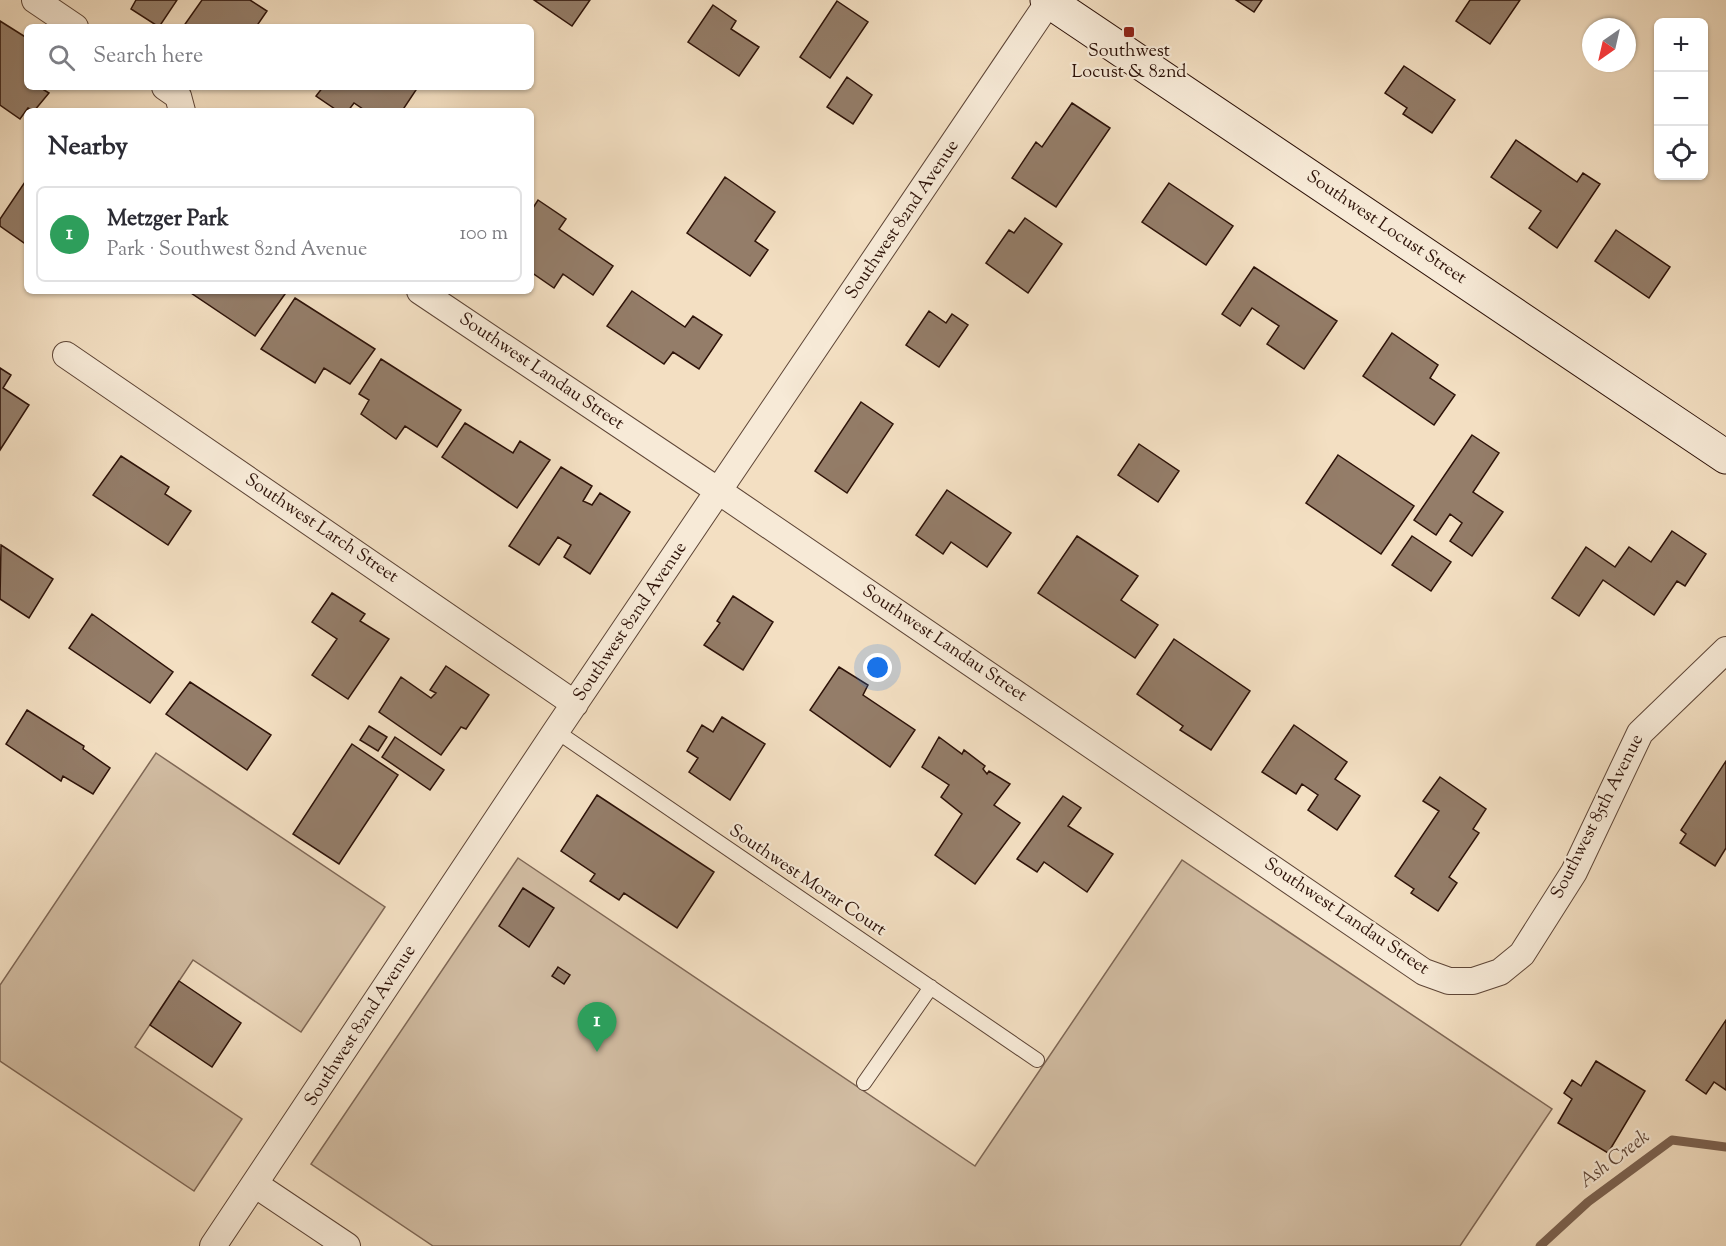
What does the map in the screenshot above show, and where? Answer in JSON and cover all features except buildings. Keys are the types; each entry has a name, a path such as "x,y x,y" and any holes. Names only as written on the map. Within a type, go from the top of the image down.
{"street":[{"path":"35,0 71,24"},
{"name":"Southwest Locust Street","path":"1049,0 1726,457"},
{"name":"Southwest 82nd Avenue","path":"213,1246 256,1185 556,731 720,492 1049,0"},
{"path":"169,90 178,96 181,108"},
{"name":"Southwest Landau Street","path":"424,294 720,492 1424,972 1449,981 1473,981"},
{"name":"Southwest Larch Street","path":"66,355 575,704"},
{"name":"Southwest 85th Avenue","path":"1473,981 1500,972 1522,954 1574,872 1640,733 1726,650"},
{"path":"256,1185 347,1246"}],"lane":[{"name":"Southwest Morar Court","path":"556,731 1037,1060"},
{"path":"864,1083 931,987"}],"shaded area":[{"path":"156,753 385,907 301,1032 193,960 135,1047 242,1119 194,1191 0,1061 0,985"},
{"path":"518,858 975,1166 1182,860 1552,1109 1460,1246 433,1246 311,1164"}],"waterway":[{"name":"Ash Creek","path":"1540,1246 1588,1202 1672,1140 1726,1147"}],"place":[{"name":"Southwest Locust & 82nd","path":"1129,32"},
{"name":"Metzger Park","path":"597,1052"}]}
